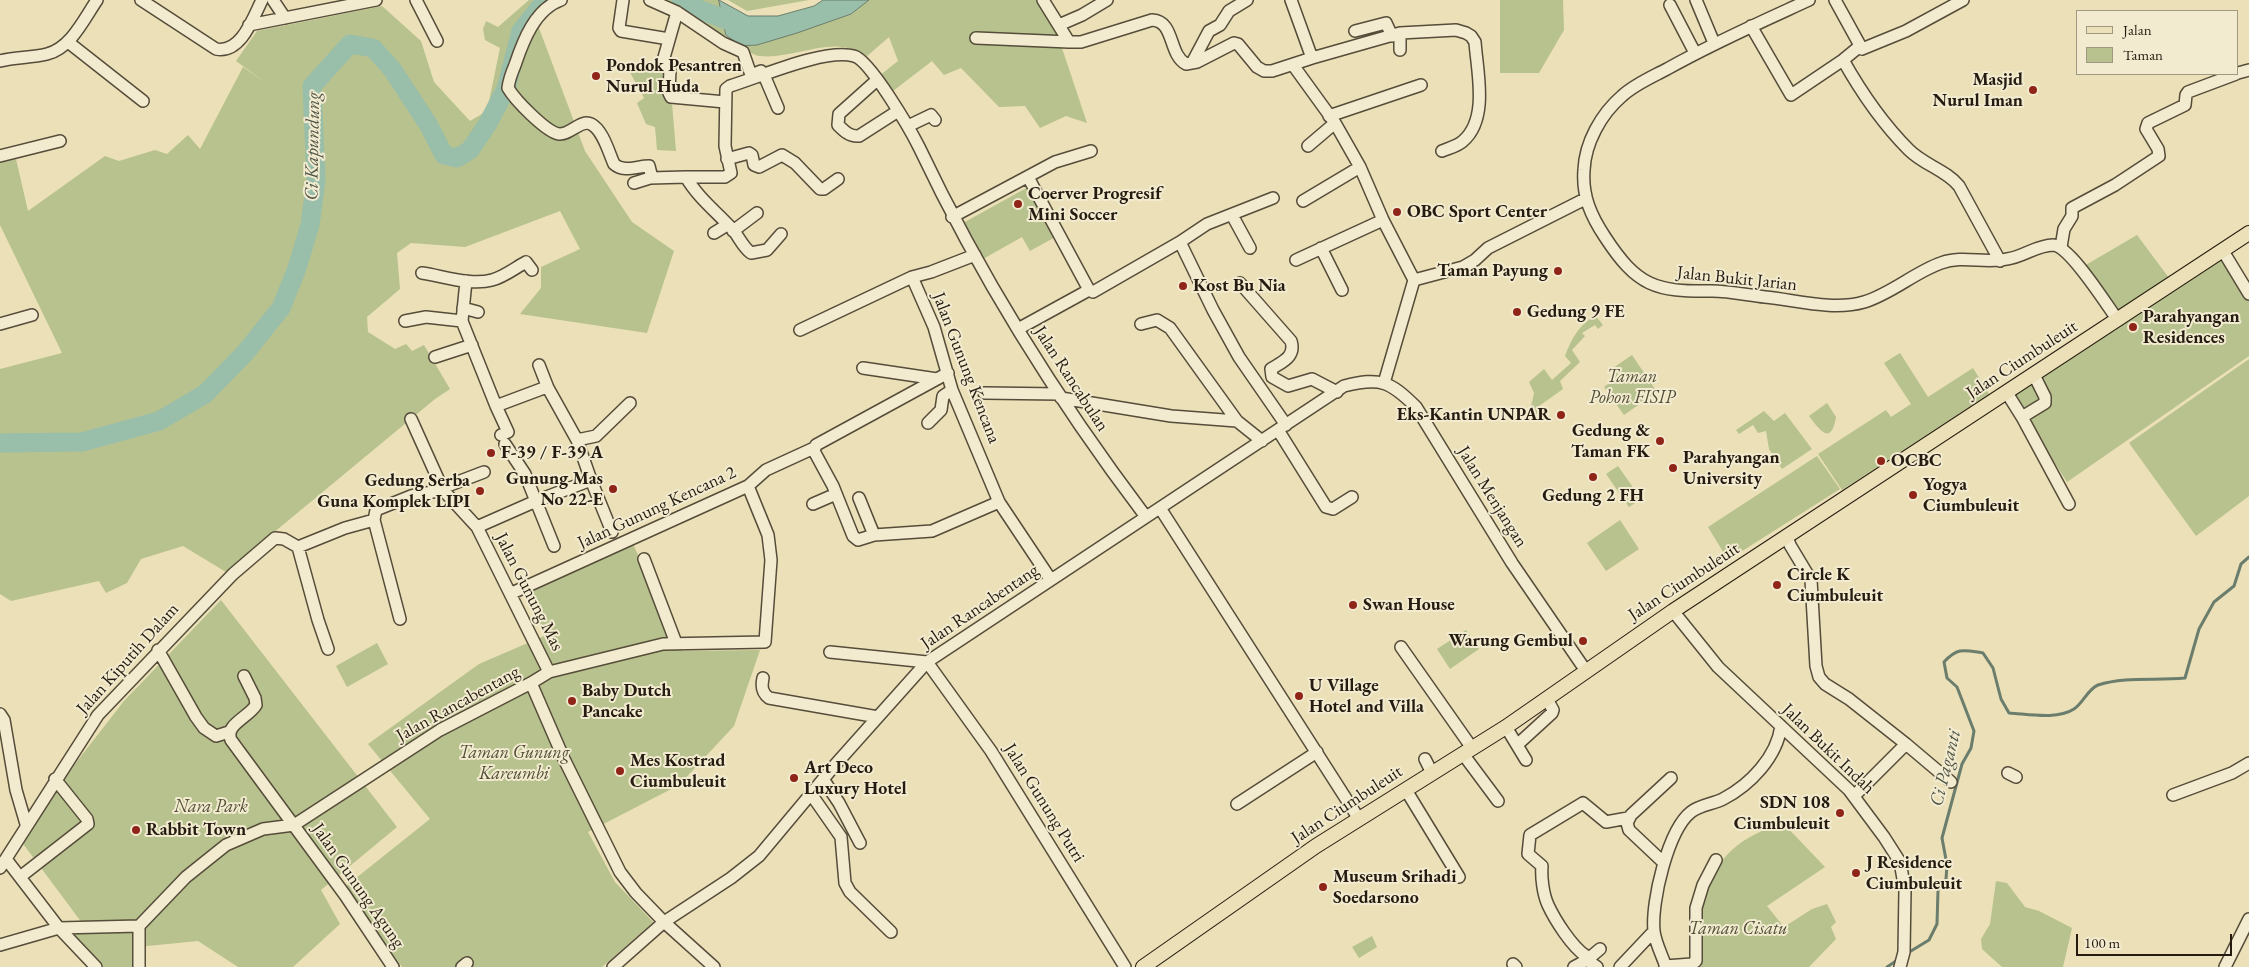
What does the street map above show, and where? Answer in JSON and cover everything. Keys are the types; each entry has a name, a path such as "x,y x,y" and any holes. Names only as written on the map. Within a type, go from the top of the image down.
{"main road":[{"name":"Jalan Ciumbuleuit","path":"1143,967 1316,846 1506,727 1673,611 2249,233"}],"street":[{"path":"0,61 47,54 59,49 68,42 97,0"},
{"path":"141,0 216,49 229,50 236,45 262,0"},
{"path":"272,0 285,18"},
{"path":"249,25 376,0"},
{"path":"416,0 437,42"},
{"path":"561,0 552,3 530,28 508,83 512,94 527,112 558,134 586,123 591,124 597,129 614,164 625,169 649,166 652,178"},
{"path":"623,0 620,31 669,39"},
{"path":"650,0 677,12 723,43 743,52 751,75 772,66 779,69"},
{"path":"1043,0 1070,42"},
{"path":"1059,25 1082,15 1107,0"},
{"path":"1192,63 1209,31 1220,25 1229,11 1247,0"},
{"path":"1291,0 1312,58"},
{"path":"1696,0 1714,43"},
{"name":"Jalan Bukit Jarian","path":"1809,0 1714,43 1630,89 1605,114 1594,132 1584,159 1585,199 1597,226 1634,274 1655,285 1681,292 1713,291 1802,302 1847,305 1870,299 1940,263 1972,258 2000,261 2052,245 2062,247"},
{"path":"1835,0 1862,49 1884,41 1963,0"},
{"path":"1670,5 1695,54"},
{"path":"677,12 663,63 670,69 669,94 671,97 725,102"},
{"path":"976,38 1081,42 1146,22 1159,20 1165,25 1179,60 1186,64 1192,63 1234,42 1238,44 1257,67 1264,71 1272,71 1396,34 1456,30 1466,32 1475,42 1479,102 1476,118 1472,129 1462,142 1442,151"},
{"path":"1355,31 1386,23 1396,34 1400,50"},
{"path":"1751,26 1791,95 1843,60 1860,46"},
{"path":"68,42 143,101"},
{"name":"Jalan Rancabulan","path":"779,69 791,64 833,56 855,56 863,61 908,126 952,217 1018,329 1081,429 1146,517"},
{"path":"1843,60 1863,94 1909,151 1953,179 1974,212 2000,261"},
{"path":"1240,283 1291,341 1293,351 1290,357 1271,369 1272,377 1288,386 1312,379 1340,389 1371,381 1384,383 1414,280 1383,220 1360,167 1332,120 1293,65"},
{"path":"634,183 652,178 729,176 731,173 726,159 726,89 779,69"},
{"path":"764,75 778,108"},
{"path":"2117,320 2091,282 2062,247 2064,229 2072,216 2072,208 2109,188 2159,156 2158,149 2146,129 2148,123 2185,105 2188,92 2232,75"},
{"path":"877,80 839,114 838,125 846,133 854,137 859,136 898,111"},
{"path":"1308,146 1332,120 1421,85"},
{"path":"908,126 931,115 935,120"},
{"path":"0,156 60,142"},
{"path":"952,217 1055,162 1091,151"},
{"path":"726,159 750,153 754,165 758,167 782,156 794,163 820,188 824,189 838,179"},
{"path":"1303,201 1360,167"},
{"path":"686,177 695,191 730,228 746,250 756,254 767,250 781,234"},
{"path":"1028,177 1089,290"},
{"path":"1018,329 1089,290 1093,292 1180,242 1207,224 1273,198"},
{"path":"1414,280 1463,267 1475,260 1488,248 1585,199"},
{"path":"714,233 730,228 757,212"},
{"path":"1232,215 1250,248"},
{"path":"1296,260 1383,220"},
{"path":"1180,242 1213,310 1282,427 1326,507 1333,509 1352,497"},
{"path":"1321,248 1342,290"},
{"path":"2223,250 2249,294"},
{"name":"Jalan Gunung Kencana","path":"975,255 931,272 912,277 934,327 942,376 952,390 987,469 999,502 1051,580"},
{"path":"422,273 466,281 494,280 526,262 532,270"},
{"path":"800,330 912,277"},
{"path":"466,281 462,321 508,432 503,439 525,474 554,546"},
{"path":"463,308 478,312"},
{"path":"0,324 32,315"},
{"path":"405,321 426,317 462,321"},
{"path":"1141,324 1157,320 1170,328 1237,421 1262,441"},
{"path":"435,356 472,345"},
{"path":"539,365 548,388 577,440 612,532"},
{"path":"863,368 942,376"},
{"path":"2022,417 2045,403 2045,397 2034,375"},
{"name":"Jalan Gunung Kencana 2","path":"512,593 748,486 766,470 814,448 942,376"},
{"name":"Jalan Menjangan","path":"1384,383 1401,392 1416,407 1512,563 1586,671"},
{"path":"496,406 548,388"},
{"name":"Jalan Rancabentang","path":"613,967 664,922 731,878 759,856 927,662 1340,389"},
{"path":"928,423 941,410 943,396 952,390"},
{"path":"984,393 1060,396 1171,416 1237,421"},
{"path":"2007,393 2069,504"},
{"path":"577,440 596,436 630,403"},
{"name":"Jalan Gunung Mas","path":"412,419 443,489 477,527 512,593 549,672"},
{"path":"814,448 856,539 874,535 932,531 999,502"},
{"path":"400,619 374,520 376,510 411,496 443,489 484,472"},
{"name":"Jalan Gunung Mas","path":"477,527 536,501 591,480"},
{"name":"Jalan Rancabentang","path":"139,926 186,877 226,845 263,829 294,825 440,730 532,684 549,672 663,644 766,642 771,560 768,535 748,486"},
{"path":"813,504 836,494"},
{"path":"859,498 874,535"},
{"path":"1160,508 1360,819"},
{"path":"328,649 293,543 374,520"},
{"path":"1788,537 1790,545 1811,580 1816,666 1819,677 1825,684 1849,699 1951,782"},
{"name":"Jalan Kiputih Dalam","path":"5,860 26,824 98,715 158,650 248,560 275,538 293,543"},
{"path":"644,559 676,643"},
{"name":"Jalan Bukit Indah","path":"1673,611 1718,667 1854,796 1884,837 1902,870 1906,911 1902,961"},
{"path":"1401,647 1498,801"},
{"path":"158,650 201,724 216,736 229,732 256,705 255,698 244,676"},
{"path":"830,652 927,662"},
{"name":"Jalan Gunung Putri","path":"927,662 991,751 1125,967"},
{"path":"762,678 761,687 764,694 769,698 878,717"},
{"path":"532,684 564,759 620,872 636,893 664,922 714,967"},
{"path":"1517,744 1552,713 1553,710 1547,699"},
{"path":"0,714 4,720 16,790 26,824"},
{"path":"1716,860 1703,885 1696,908 1696,961 1692,964 1666,967 1654,931 1655,905 1668,847 1691,812 1723,799 1750,778 1774,752 1781,726"},
{"path":"1506,727 1526,760"},
{"name":"Jalan Gunung Agung","path":"229,732 231,740 345,895 393,967"},
{"path":"1854,796 1906,744"},
{"path":"1236,804 1317,752"},
{"path":"1425,759 1432,773"},
{"path":"2173,795 2232,773 2249,763"},
{"path":"1590,961 1578,950 1547,904 1541,876 1542,866 1528,854 1530,835 1583,803 1606,822 1628,818 1671,778"},
{"path":"20,877 88,824 88,819 55,779"},
{"path":"824,779 839,802 860,843"},
{"path":"1406,790 1459,877"},
{"path":"811,794 841,837 845,883 850,892 891,932"},
{"path":"1628,818 1629,830 1664,863"},
{"path":"0,845 5,860 59,928 96,967"},
{"path":"2225,967 2249,919"},
{"path":"0,945 59,928 139,926 139,967"},
{"path":"1620,967 1654,931"},
{"path":"1574,967 1590,961 1600,948"}],"green space":[{"path":"529,0 557,0 536,20 585,151 632,222 674,251 647,333 520,314 541,288 541,267 580,249 560,211 465,247 411,243 397,253 400,289 367,317 368,332 395,349 406,344 412,351 424,345 450,389 435,399 226,572 183,546 141,559 127,583 106,593 99,581 11,601 0,594 0,369 62,353 0,225 0,163 16,159 28,211 105,156 119,161 155,150 167,154 188,135 200,149 243,67 266,83 236,61 257,31 382,6 421,41 434,82 470,121 487,111 500,48 485,40 483,29 486,21 498,27"},
{"path":"663,0 719,0 727,44"},
{"path":"728,0 809,0 747,11"},
{"path":"869,0 1046,0 1087,123 1066,116 1040,128 1025,106 999,107 961,68 944,75 932,61 893,91 879,76 898,61 889,37 866,57 854,50 842,47 829,47 773,56 758,56 740,46 757,45 851,14"},
{"path":"1500,0 1563,0 1564,30 1539,73 1500,73"},
{"path":"626,65 669,69 667,84 672,103 676,151 657,150 655,127 646,124 637,103 644,98"},
{"name":"Coerver Progresif Mini Soccer","path":"1030,186 1057,236 1030,251 1022,237 983,259 963,223"},
{"path":"2137,235 2175,286 2221,255 2249,297 2249,356 2067,482 2010,394 2121,320 2084,266"},
{"path":"1595,315 1603,325 1598,329 1595,325 1582,333 1585,336 1572,350 1580,362 1560,381 1563,389 1539,406 1537,414 1532,419 1529,416 1534,393 1529,382 1544,369 1552,380 1571,363 1565,356 1570,343 1580,328"},
{"path":"1900,353 1928,397 1973,368 1989,394 1842,490 1818,454 1886,410 1891,417 1911,404 1884,363"},
{"name":"Taman Pohon FISIP","path":"1632,355 1657,392 1624,415 1604,387 1615,379 1610,370"},
{"path":"2249,359 2249,496 2196,536 2129,443"},
{"path":"1827,403 1836,417 1831,431 1824,433 1809,416"},
{"path":"1764,411 1774,421 1785,413 1812,449 1782,469 1769,449 1766,431 1758,433 1753,425 1739,434 1736,430"},
{"path":"1817,456 1840,489 1728,560 1708,527"},
{"path":"1618,466 1641,499 1629,507 1606,474"},
{"path":"1620,520 1639,549 1606,571 1587,543"},
{"name":"Taman Gunung Kareumbi","path":"633,544 682,651 760,650 734,726 679,785 588,832 615,882 653,922 602,967 402,967 346,886 430,819 368,744 479,664 544,636 529,590"},
{"name":"Nara Park","path":"221,600 397,827 321,890 340,924 293,967 238,967 198,941 137,947 137,967 101,967 68,932 88,931 18,837 124,701"},
{"path":"1466,630 1479,649 1450,669 1437,649"},
{"path":"377,643 388,664 347,687 336,666"},
{"name":"Taman Cisatu","path":"1781,821 1825,867 1767,906 1784,927 1812,909 1827,904 1836,922 1831,927 1836,939 1809,967 1695,967 1703,904 1713,875 1721,862 1737,845"},
{"path":"1996,881 2007,883 2025,907 2039,911 2072,928 2063,967 2002,967 1982,949 1981,939 1990,924"},
{"path":"1372,936 1377,947 1359,958 1352,947"}],"shaded area":[{"path":"719,0 748,16 778,16 814,6 823,0 869,0 851,14 757,45 740,46 726,35"}],"waterway":[{"name":"Ci Kapundung","path":"0,443 82,442 159,421 205,394 245,353 281,308 296,271 310,225 316,181 312,86 350,44 373,48 392,69 428,124 444,155 457,158 470,150 487,125 506,89 521,31 546,0"},
{"name":"Ci Kapundung","path":"681,0 698,9 746,27"},
{"name":"Ci Paganti","path":"1906,954 1929,940 1937,924 1938,890 1946,879 1947,865 1942,838 1962,764 1971,748 1974,731 1957,687 1947,678 1944,662 1957,652 1971,651 1983,653 1993,668 2001,699 2009,713 2033,715 2059,714 2074,709 2094,687 2109,682 2185,678 2199,629 2214,602 2234,586 2241,564 2249,557"},
{"name":"Ci Paganti","path":"1887,967 1899,959"}],"place":[{"name":"Pondok Pesantren Nurul Huda","path":"596,76"},
{"name":"Masjid Nurul Iman","path":"2033,90"},
{"name":"Coerver Progresif Mini Soccer","path":"1018,204"},
{"name":"OBC Sport Center","path":"1397,212"},
{"name":"Taman Payung","path":"1558,271"},
{"name":"Kost Bu Nia","path":"1183,286"},
{"name":"Gedung 9 FE","path":"1517,312"},
{"name":"Parahyangan Residences","path":"2133,327"},
{"name":"Eks-Kantin UNPAR","path":"1561,415"},
{"name":"Gedung & Taman FK","path":"1660,441"},
{"name":"F-39 / F-39 A","path":"491,453"},
{"name":"OCBC","path":"1881,461"},
{"name":"Parahyangan University","path":"1673,468"},
{"name":"Gedung 2 FH","path":"1593,477"},
{"name":"Gunung Mas No 22-E","path":"613,489"},
{"name":"Gedung Serba Guna Komplek LIPI","path":"480,491"},
{"name":"Yogya Ciumbuleuit","path":"1913,495"},
{"name":"Circle K Ciumbuleuit","path":"1777,585"},
{"name":"Swan House","path":"1353,605"},
{"name":"Warung Gembul","path":"1583,641"},
{"name":"U Village Hotel and Villa","path":"1299,696"},
{"name":"Baby Dutch Pancake","path":"572,701"},
{"name":"Mes Kostrad Ciumbuleuit","path":"620,771"},
{"name":"Art Deco Luxury Hotel","path":"794,778"},
{"name":"SDN 108 Ciumbuleuit","path":"1840,813"},
{"name":"Rabbit Town","path":"136,830"},
{"name":"J Residence Ciumbuleuit","path":"1856,873"},
{"name":"Museum Srihadi Soedarsono","path":"1323,887"}]}
